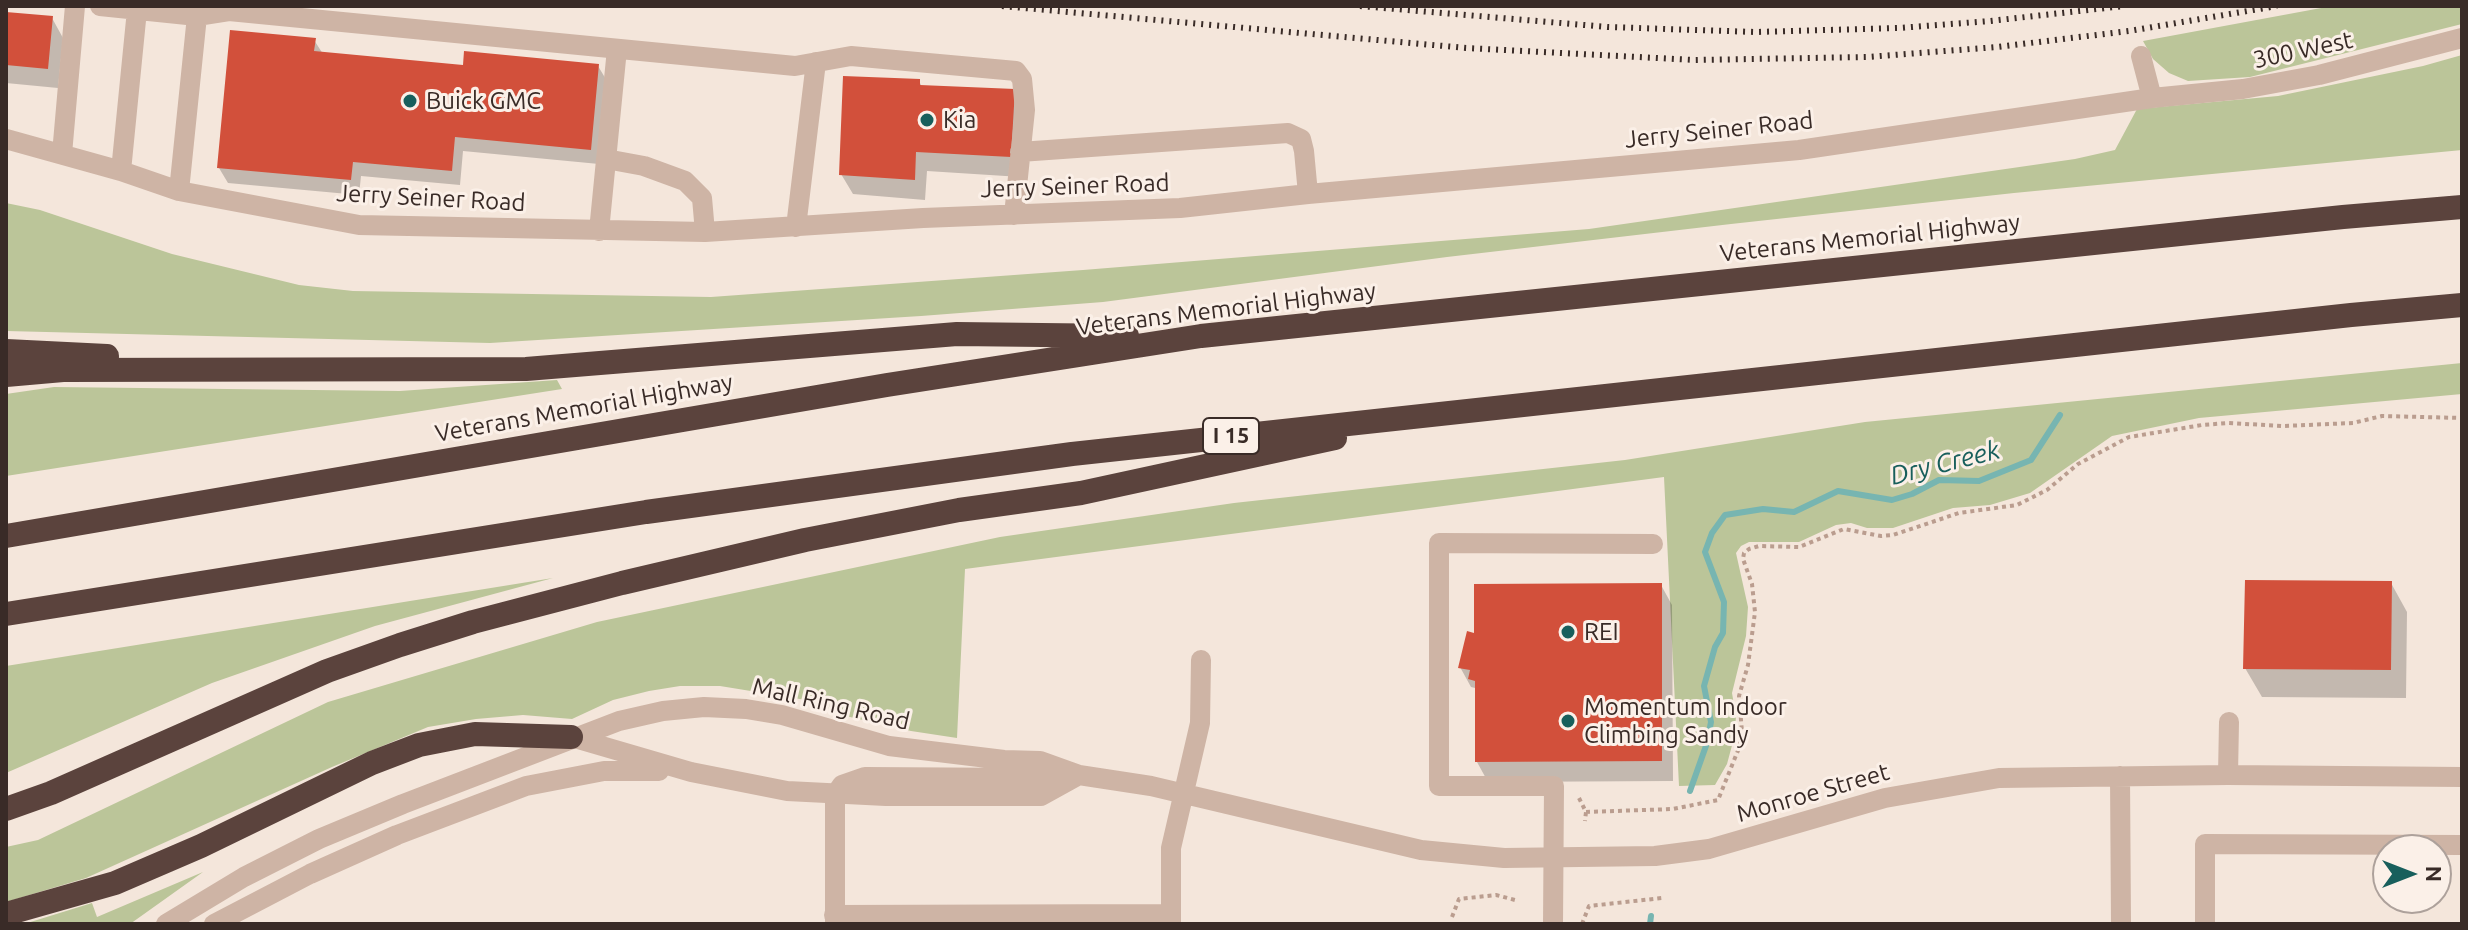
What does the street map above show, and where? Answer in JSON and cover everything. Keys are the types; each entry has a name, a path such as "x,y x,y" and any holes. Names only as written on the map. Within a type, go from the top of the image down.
{"highway":[{"name":"Veterans Memorial Highway","path":"6,536 871,388 1201,336 2311,220 2462,207"},
{"name":"I 15","path":"6,614 690,506 1072,454 2462,305"},
{"path":"6,375 54,371 526,369 957,334 1201,336"},
{"path":"6,351 62,352 269,369"},
{"path":"6,809 51,793 327,671 473,622 805,540 959,510 1081,493 1462,411"},
{"path":"6,914 115,883 201,846 372,763 419,745 475,734 571,737"},
{"path":"6,823 51,793"}],"street":[{"path":"62,154 75,6"},
{"path":"100,6 197,16 229,11 795,66 851,56 1016,71 1022,79 1024,91 1014,215"},
{"path":"121,171 137,10"},
{"path":"179,191 197,16"},
{"name":"300 West","path":"2152,98 2243,89 2319,75 2462,38"},
{"path":"599,231 617,49"},
{"path":"2141,56 2152,98"},
{"path":"796,227 816,62"},
{"name":"Jerry Seiner Road","path":"6,139 121,171 179,191 359,225 705,232 1180,208 1799,150 2152,98"},
{"path":"1020,152 1288,133 1301,139 1308,194"},
{"path":"606,159 644,166 685,181 702,198 705,232"},
{"path":"1553,924 1554,786 1439,786 1439,543 1653,544"},
{"path":"835,795 834,920 1171,919 1171,848 1200,723 1201,660"},
{"name":"Mall Ring Road","path":"166,924 244,877 319,839 571,737 663,711 704,707 746,709 804,720 889,746 1004,760 1040,761 1079,775 1185,794"},
{"path":"2228,775 2229,722"},
{"path":"571,737 691,772 787,791 835,795 1041,796 1079,775"},
{"path":"214,924 310,874 397,835 526,786 604,771 691,772"},
{"name":"Monroe Street","path":"1185,794 1421,850 1462,856 1655,856 1709,849 1885,798 1999,778 2228,775 2462,777"},
{"path":"2120,776 2121,924"},
{"path":"2205,924 2205,844 2462,845"}],"path":[{"path":"1586,812 1673,809 1718,800 1739,748 1742,732 1739,696 1748,665 1755,612 1752,584 1743,559 1749,549 1759,546 1799,547 1844,529 1881,536 1893,535 1959,513 2017,505 2047,490 2078,464 2129,437 2228,423 2283,426 2353,423 2382,416 2462,418"},
{"path":"1579,798 1586,812 1585,821"},
{"path":"1452,917 1459,899 1496,895 1515,900"},
{"path":"1589,906 1662,898"},
{"path":"1582,924 1589,906 1586,899"}],"green space":[{"path":"2332,6 2462,6 2462,24 2250,77 2188,81 2169,73 2153,59 2143,41"},
{"path":"2462,55 2462,150 1731,224 1103,302 921,316 490,343 6,331 6,203 40,210 172,254 299,285 353,291 711,297 1589,229 2075,159 2115,150 2137,109 2278,96"},
{"path":"2462,363 2462,394 2199,418 2112,436 2030,493 1990,505 1953,508 1893,528 1867,528 1851,523 1836,525 1799,542 1749,542 1741,546 1736,553 1748,607 1746,636 1732,693 1736,717 1734,738 1727,764 1715,785 1679,786 1664,477 965,569 957,738 850,717 806,700 720,686 680,686 649,691 613,700 572,719 523,715 428,727 86,878 6,902 6,847 38,840 328,702 597,622 1000,537 1234,503 1625,460 1865,422"},
{"path":"557,380 562,389 6,476 6,394 54,387 400,391"},
{"path":"553,578 375,626 212,683 6,773 6,666"},
{"path":"203,872 130,924 24,924 92,903 97,917"}],"building":[{"path":"6,12 53,16 48,69 6,65"},
{"name":"Buick GMC","path":"230,30 316,38 314,51 463,65 464,51 599,64 591,150 455,137 452,171 353,162 351,180 217,168"},
{"name":"Kia","path":"843,76 920,79 920,85 1015,89 1011,157 916,152 915,180 839,175"},
{"path":"2245,580 2392,581 2391,670 2243,669"},
{"path":"1662,583 1662,761 1475,762 1475,681 1468,679 1470,670 1458,668 1467,631 1474,633 1474,584"}],"waterway":[{"name":"Dry Creek","path":"1690,791 1711,722 1704,686 1715,647 1723,633 1724,602 1705,552 1712,533 1725,515 1763,509 1794,512 1838,491 1892,500 1939,480 1979,481 2031,460 2060,415"},
{"name":"Dry Creek","path":"1650,924 1651,916"}],"railway":[{"path":"1002,6 1466,48 1695,60 1867,57 1997,47 2129,31 2277,6"},
{"path":"1360,6 1608,27 1755,32 1899,28 2124,6"}],"place":[{"name":"Buick GMC","path":"410,101"},
{"name":"Kia","path":"927,120"},
{"name":"REI","path":"1568,632"},
{"name":"Momentum Indoor Climbing Sandy","path":"1568,721"}]}
